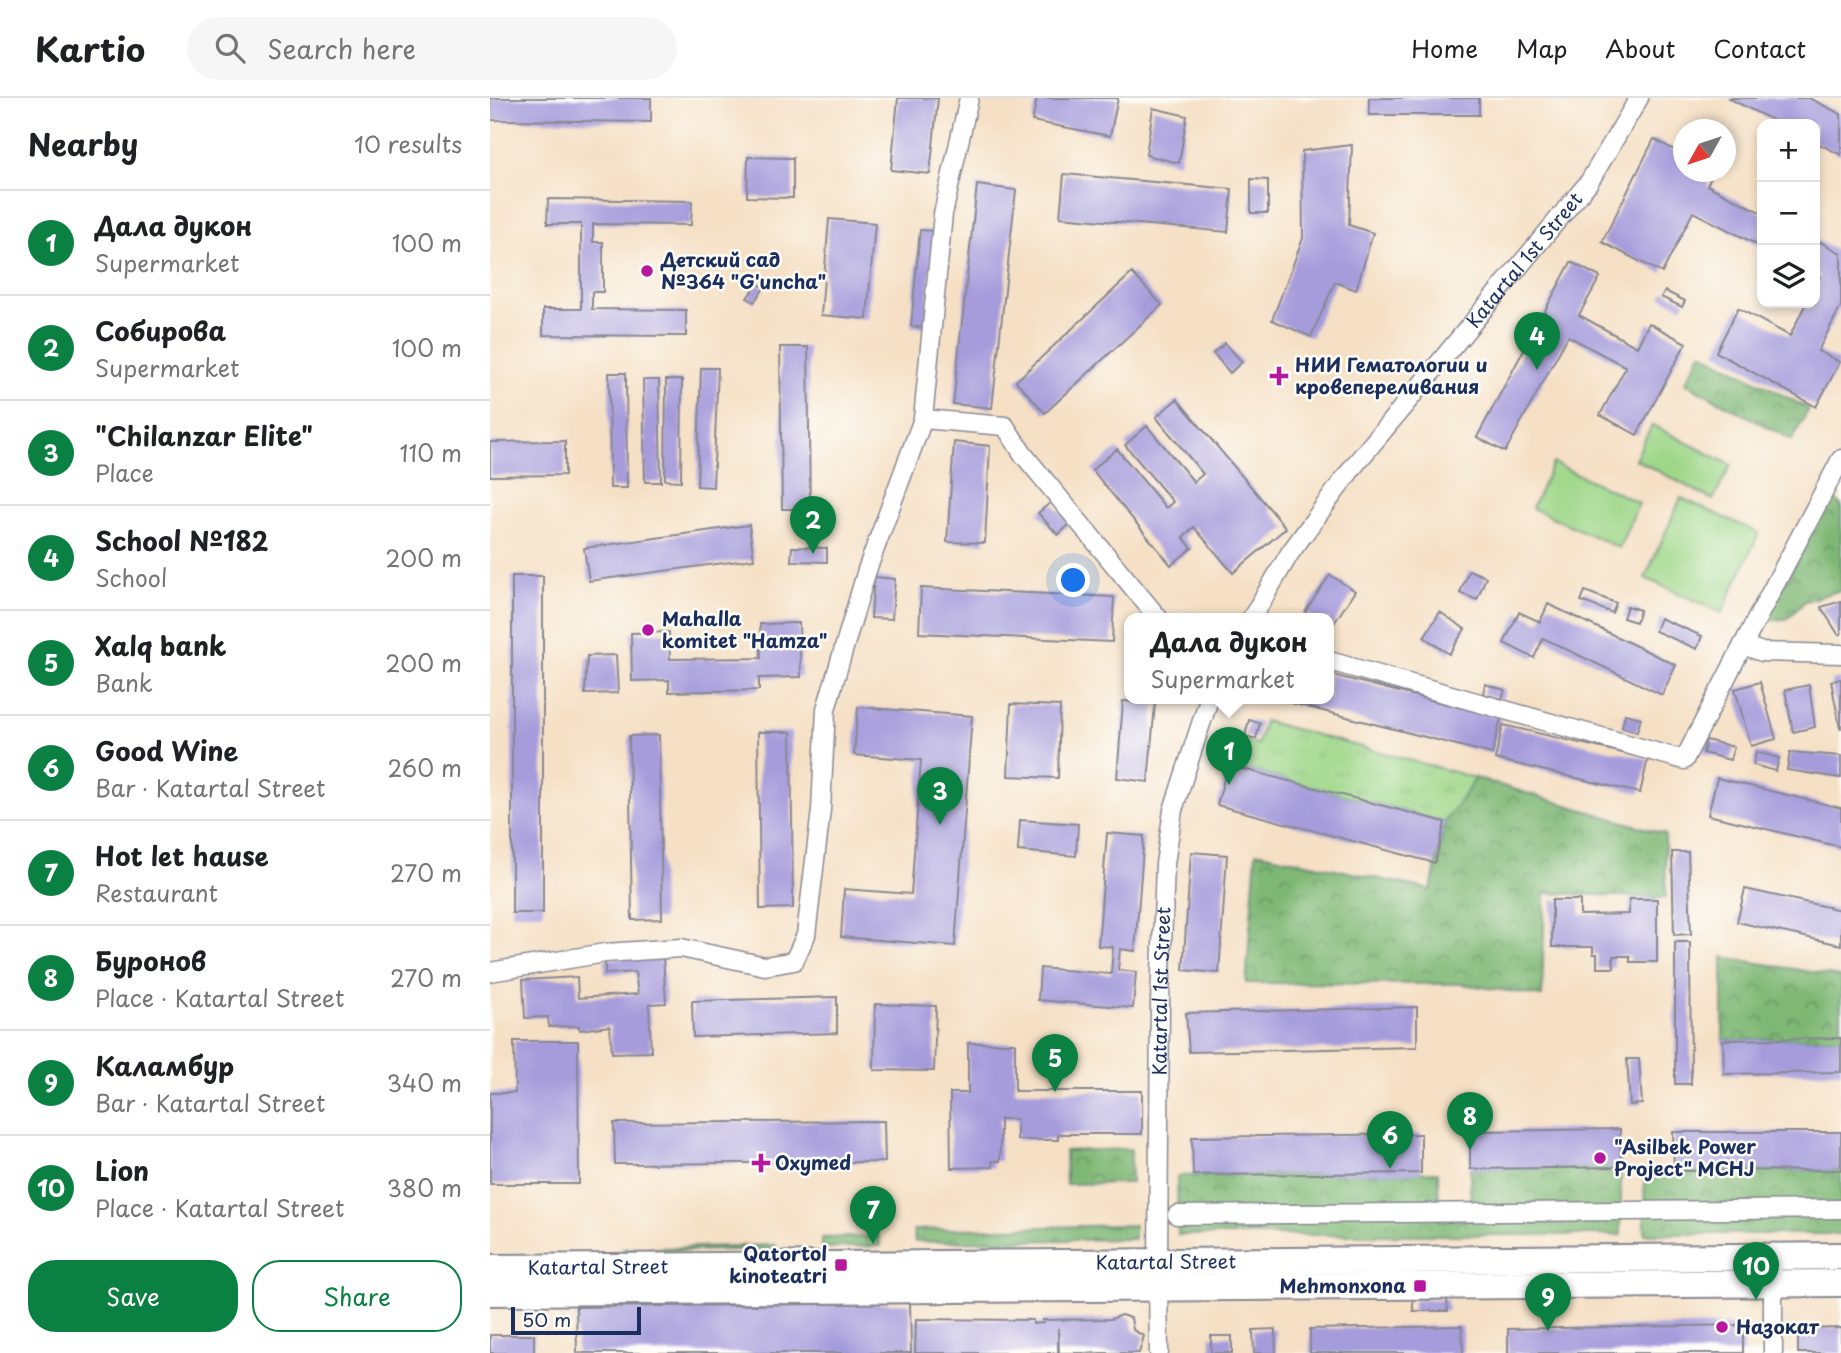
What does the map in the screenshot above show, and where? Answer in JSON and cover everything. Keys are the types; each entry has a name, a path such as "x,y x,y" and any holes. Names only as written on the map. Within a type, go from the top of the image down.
{"main road":[{"name":"Katartal Street","path":"1158,1275 1841,1256"},
{"name":"Katartal Street","path":"490,1268 901,1277"},
{"name":"Katartal Street","path":"490,1292 901,1277 1158,1275 1841,1283"}],"street":[{"path":"490,972 605,953 681,948 765,966 794,961 806,935 821,810 826,709 867,570 923,419 943,214 969,98"},
{"name":"Katartal 1st Street","path":"1255,613 1290,553 1353,467 1589,182 1639,98"},
{"path":"923,419 1005,426 1023,454 1154,613"},
{"path":"1334,662 1684,760 1841,460"},
{"path":"1743,645 1762,652 1841,654"},
{"name":"Katartal 1st Street","path":"1159,1353 1160,1002 1165,864 1173,810 1207,704"},
{"path":"1177,1215 1841,1209"},
{"path":"1773,1256 1773,1353"}],"green space":[{"path":"1701,352 1809,409 1792,440 1685,383"},
{"path":"1652,425 1731,465 1713,500 1635,459"},
{"path":"1553,463 1639,503 1619,548 1532,508"},
{"path":"1831,497 1841,505 1841,590 1805,601 1788,618 1764,622"},
{"path":"1681,498 1759,533 1722,613 1645,578"},
{"path":"1264,721 1476,778 1445,822 1228,765 1239,740 1258,744"},
{"path":"1476,778 1665,834 1666,898 1545,893 1542,996 1462,984 1246,983 1256,852 1431,890 1445,822"},
{"path":"1723,957 1841,977 1841,1038 1723,1040"},
{"path":"1131,1149 1131,1183 1066,1184 1065,1151"},
{"path":"1621,1167 1621,1235 1178,1235 1177,1176 1438,1172 1439,1220 1471,1219 1470,1169"},
{"path":"1841,1170 1841,1234 1645,1234 1644,1171"},
{"path":"1134,1225 1134,1239 915,1242 913,1230"},
{"path":"879,1236 880,1246 822,1248 822,1238"},
{"path":"776,1245 776,1249 624,1252 623,1249"}],"building":[{"path":"490,98 651,98 651,122 490,120"},
{"path":"898,98 938,98 930,174 891,170"},
{"path":"1037,98 1118,98 1110,136 1032,121"},
{"path":"1369,98 1479,98 1479,115 1369,115"},
{"path":"1728,98 1809,98 1841,114 1841,155 1820,144 1820,119 1770,119"},
{"path":"1153,108 1187,116 1179,163 1146,155"},
{"path":"1654,139 1673,149 1673,182 1709,182 1707,185 1757,210 1757,244 1693,212 1662,273 1602,242"},
{"path":"1352,145 1349,225 1373,233 1356,290 1335,282 1311,337 1272,320 1303,238 1302,151"},
{"path":"748,157 793,158 793,198 747,197"},
{"path":"1064,174 1232,189 1228,232 1060,217"},
{"path":"1251,179 1268,180 1268,213 1251,213"},
{"path":"977,185 1016,190 992,408 953,404"},
{"path":"548,199 692,201 691,225 593,224 593,242 603,242 603,292 592,292 592,309 686,310 686,336 543,335 543,309 581,309 581,224 547,224"},
{"path":"829,219 875,223 867,319 821,315"},
{"path":"920,230 935,231 925,328 911,326"},
{"path":"1820,242 1841,253 1841,306 1818,351 1840,362 1816,407 1716,352 1738,308 1790,336 1804,308 1820,308"},
{"path":"1571,262 1600,277 1579,315 1637,347 1649,323 1686,343 1637,435 1600,415 1626,367 1568,336 1505,452 1477,437"},
{"path":"1132,273 1162,305 1045,413 1016,381"},
{"path":"758,283 764,288 754,302 747,298"},
{"path":"1665,291 1685,301 1682,307 1661,297"},
{"path":"1225,343 1242,362 1230,373 1213,353"},
{"path":"780,347 808,347 810,509 782,509"},
{"path":"701,368 718,368 713,487 697,486"},
{"path":"609,373 626,373 627,488 610,488"},
{"path":"643,380 659,380 661,482 645,482"},
{"path":"666,380 682,380 681,481 665,480"},
{"path":"1177,399 1286,528 1233,573 1194,527 1183,537 1192,548 1171,565 1092,470 1117,449 1166,508 1173,502 1125,445 1147,426 1194,482 1203,474 1156,417"},
{"path":"565,441 565,475 490,476 490,442"},
{"path":"954,442 990,446 985,543 947,542"},
{"path":"1051,502 1071,523 1058,535 1038,513"},
{"path":"749,525 754,559 589,581 584,548"},
{"path":"792,547 827,548 827,562 791,561"},
{"path":"1469,570 1486,577 1477,600 1460,593"},
{"path":"1330,575 1355,591 1334,623 1334,613 1305,612"},
{"path":"512,576 543,576 543,913 512,913"},
{"path":"874,577 895,579 892,619 871,618"},
{"path":"921,588 1114,597 1112,642 919,633"},
{"path":"1585,591 1616,603 1612,613 1581,601"},
{"path":"1841,601 1841,634 1838,634 1821,607"},
{"path":"1548,604 1676,665 1662,695 1543,638 1534,658 1504,643 1519,612 1540,622"},
{"path":"1627,606 1640,610 1636,622 1623,618"},
{"path":"1440,612 1465,629 1449,654 1424,637"},
{"path":"1660,618 1702,636 1697,649 1655,631"},
{"path":"799,623 801,677 759,678 759,690 669,692 669,680 632,681 631,633 669,632 670,659 761,658 760,624"},
{"path":"616,655 618,693 585,694 587,656"},
{"path":"1334,675 1501,718 1492,754 1296,704 1334,704"},
{"path":"1841,679 1841,728 1840,728 1831,681"},
{"path":"1760,682 1776,739 1751,746 1735,689"},
{"path":"1485,684 1505,690 1502,699 1483,694"},
{"path":"1809,685 1815,727 1793,732 1785,690"},
{"path":"1123,701 1124,704 1155,704 1148,782 1117,778"},
{"path":"1011,704 1060,706 1058,778 1008,776"},
{"path":"858,707 972,716 955,946 841,937 844,889 911,894 921,760 854,755"},
{"path":"1625,714 1641,718 1637,732 1622,727"},
{"path":"1249,720 1260,723 1256,739 1245,736"},
{"path":"1503,725 1648,759 1640,793 1495,759"},
{"path":"758,732 791,732 793,908 760,909"},
{"path":"659,735 662,919 632,920 629,736"},
{"path":"1706,740 1734,747 1730,760 1703,753"},
{"path":"1756,752 1779,758 1776,771 1753,765"},
{"path":"1790,752 1841,756 1841,778 1787,770"},
{"path":"1228,765 1445,822 1435,863 1217,805"},
{"path":"1717,778 1841,808 1841,847 1708,815"},
{"path":"1020,820 1078,824 1076,856 1018,851"},
{"path":"1107,833 1144,836 1135,951 1120,949 1118,970 1136,972 1133,1008 1038,1000 1040,968 1111,974 1113,947 1098,946"},
{"path":"1191,852 1227,855 1219,973 1183,970"},
{"path":"1672,852 1688,852 1691,934 1674,935"},
{"path":"1745,889 1841,910 1841,945 1737,922"},
{"path":"1629,899 1657,899 1657,962 1630,962 1630,956 1613,956 1614,968 1597,968 1597,954 1593,954 1593,947 1552,947 1552,900 1580,900 1580,915 1629,914"},
{"path":"1675,942 1690,942 1691,1084 1675,1084"},
{"path":"663,957 666,1003 649,1004 651,1052 612,1053 610,1026 580,1030 579,1026 549,1027 548,1017 525,1018 523,980 577,977 578,998 638,994 635,972 605,974 605,959"},
{"path":"837,997 837,1033 693,1037 692,1001"},
{"path":"875,1004 936,1006 934,1071 874,1070"},
{"path":"1417,1007 1417,1047 1189,1052 1186,1013"},
{"path":"1841,1038 1841,1072 1724,1074 1723,1040"},
{"path":"514,1041 578,1041 579,1184 490,1184 490,1093 515,1093"},
{"path":"968,1043 1015,1043 1015,1091 1142,1091 1142,1134 1058,1134 1058,1140 1017,1140 1017,1119 1000,1119 1000,1161 992,1161 993,1167 951,1168 950,1093 968,1093"},
{"path":"1627,1059 1639,1059 1642,1104 1630,1105"},
{"path":"884,1121 885,1162 615,1164 614,1123"},
{"path":"1620,1129 1621,1167 1470,1169 1470,1131"},
{"path":"1673,1132 1841,1132 1841,1170 1674,1171"},
{"path":"1421,1134 1421,1173 1193,1175 1192,1137"},
{"path":"1447,1299 1448,1311 1413,1311 1413,1300"},
{"path":"910,1303 911,1353 577,1353 576,1307"},
{"path":"1121,1315 1131,1318 1133,1330 1144,1336 1139,1353 1059,1353 1058,1328 1058,1353 915,1353 916,1319 1033,1320 1033,1324 1043,1323 1043,1320 1111,1319"},
{"path":"1743,1325 1743,1353 1508,1353 1508,1329"},
{"path":"1462,1326 1463,1353 1310,1353 1310,1329"},
{"path":"1841,1328 1841,1353 1798,1353 1798,1329"},
{"path":"1275,1329 1276,1353 1254,1353 1253,1330"},
{"path":"490,1335 534,1335 534,1353 490,1353"},
{"path":"1211,1336 1232,1336 1232,1353 1211,1353"}],"place":[{"name":"Детский сад №364 \"G'uncha\"","path":"647,271"},
{"name":"School №182","path":"1537,370"},
{"name":"НИИ Гематологии и кровепереливания","path":"1279,376"},
{"name":"Собирова","path":"813,554"},
{"name":"Mahalla komitet \"Hamza\"","path":"648,630"},
{"name":"Дала дукон","path":"1229,785"},
{"name":"\"Chilanzar Elite\"","path":"940,825"},
{"name":"Xalq bank","path":"1055,1092"},
{"name":"Буронов","path":"1470,1150"},
{"name":"\"Asilbek Power Project\" MCHJ","path":"1600,1158"},
{"name":"Oxymed","path":"761,1163"},
{"name":"Good Wine","path":"1390,1169"},
{"name":"Hot let hause","path":"873,1244"},
{"name":"Qatortol kinoteatri","path":"841,1265"},
{"name":"Mehmonxona","path":"1420,1286"},
{"name":"Lion","path":"1756,1300"},
{"name":"Назокат","path":"1722,1327"},
{"name":"Каламбур","path":"1548,1331"}]}
